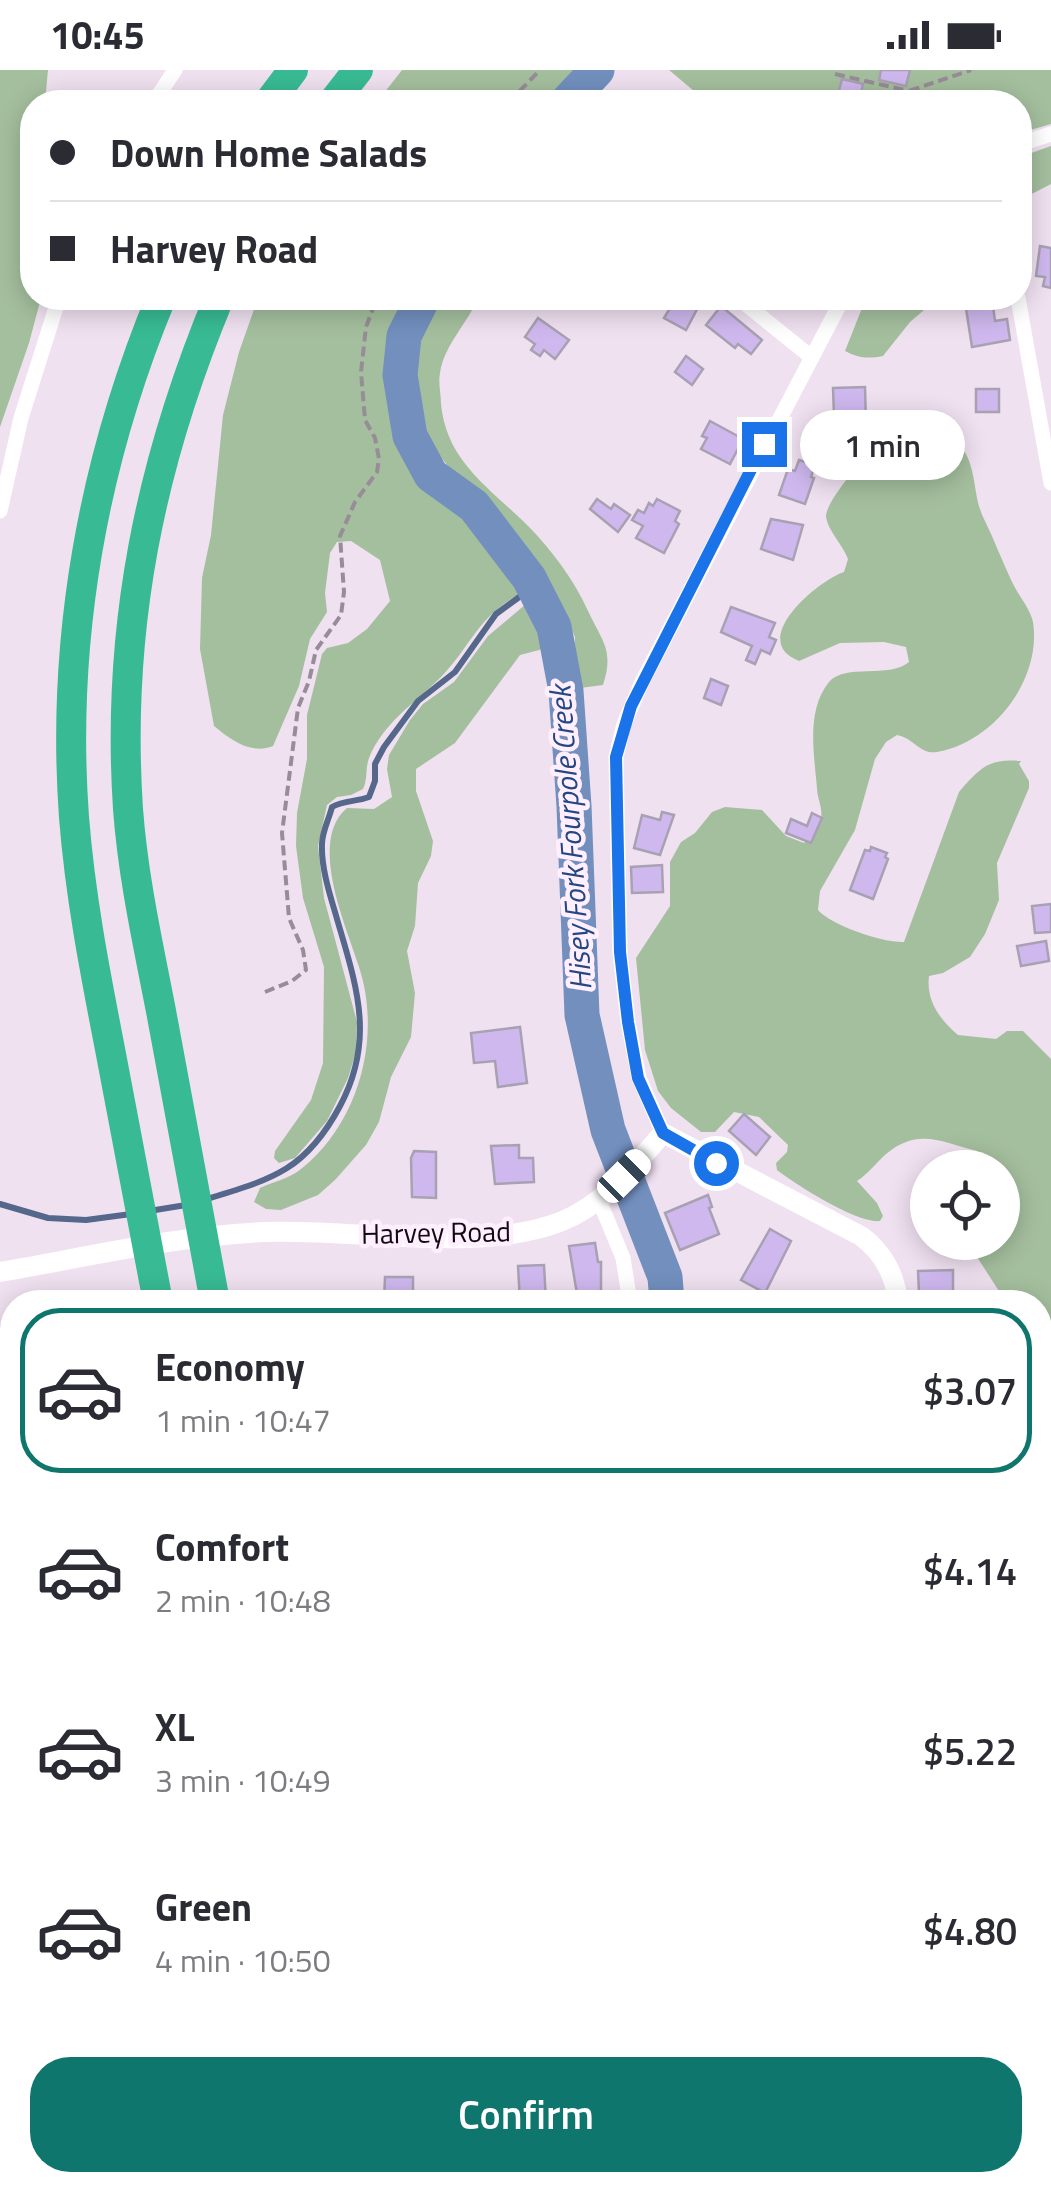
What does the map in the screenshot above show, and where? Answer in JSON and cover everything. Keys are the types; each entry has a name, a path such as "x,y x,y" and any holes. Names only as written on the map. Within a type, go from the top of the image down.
{"highway":[{"path":"342,90 358,70"},
{"path":"156,310 119,408 102,472 79,608 71,747 87,930 156,1290"},
{"path":"214,310 193,360 158,473 132,623 126,758 132,854 214,1290"}],"street":[{"path":"0,511 21,418 54,310"},
{"path":"753,310 810,356"},
{"path":"836,310 636,694 619,741 615,778 623,990 638,1078 663,1133 861,1236 872,1244 892,1273 896,1290"},
{"path":"1020,310 1051,483"},
{"name":"Harvey Road","path":"0,1272 264,1232 493,1235 556,1224 580,1214 605,1195 663,1133"},
{"path":"605,1195 628,1290"}],"path":[{"path":"521,90 540,70"},
{"path":"912,90 971,70"},
{"path":"835,74 905,90"},
{"path":"265,992 292,981 306,970 303,950 289,918 282,833 298,708 316,650 341,615 344,592 340,536 355,502 378,472 380,459 365,420 361,372 366,327 372,310"}],"green space":[{"path":"0,70 48,70 46,90 20,90 20,310 38,310 0,427"},
{"path":"402,70 587,70 568,90 386,90"},
{"path":"669,70 1051,70 1051,124 1032,130 1032,90 693,90"},
{"path":"1051,146 1051,184 1032,194 1032,153"},
{"path":"254,310 409,310 392,356 391,377 407,450 421,473 446,499 504,544 522,593 485,621 441,677 383,734 369,758 363,789 337,797 327,805 318,846 324,898 357,1022 356,1052 327,1121 295,1158 279,1163 274,1158 275,1151 311,1100 323,1063 324,967 303,898 296,846 297,813 307,759 307,715 322,654 327,648 348,643 367,629 390,601 380,560 351,541 337,542 330,553 327,612 310,639 299,686 273,746 249,747 214,726 200,649 202,578 211,535 223,415"},
{"path":"426,310 471,310 442,363 439,384 444,423 469,469 542,541 576,588 605,647 603,685 580,688 574,670 575,637 557,596 490,504 466,488 421,433 410,365 414,330"},
{"path":"861,310 924,310 883,356 868,358 845,351"},
{"path":"913,429 934,430 945,433 961,446 973,473 980,510 1033,622 1034,644 1022,686 995,722 977,735 937,752 926,751 897,735 886,742 875,759 855,830 820,891 818,910 859,932 904,942 959,792 992,763 1021,761 1029,788 997,863 999,900 970,957 943,973 929,976 929,985 935,1009 958,1035 996,1039 1007,1031 1023,1031 1051,1059 1051,1290 998,1290 979,1260 1020,1260 1020,1150 973,1150 930,1139 898,1146 857,1181 883,1216 880,1221 870,1220 812,1194 777,1170 776,1163 787,1152 788,1145 759,1117 734,1112 715,1132 701,1132 671,1108 658,1091 645,1050 636,958 670,906 670,862 681,842 695,833 712,812 725,807 762,810 786,836 804,843 821,818 813,733 822,693 836,676 890,670 909,662 906,647 884,642 840,643 799,661 785,652 780,640 783,626 804,599 844,572 848,559 830,528 828,510 849,477 883,441"},
{"path":"526,604 533,604 547,628 543,649 520,655 455,743 416,769 416,791 433,841 431,856 418,883 415,926 407,951 415,993 411,1037 391,1077 379,1122 366,1145 318,1195 281,1210 266,1209 254,1202 260,1188 301,1169 338,1128 351,1103 366,1050 365,994 330,863 330,841 336,823 347,808 374,809 392,797 389,755 410,720 423,704 454,682 488,636"}],"building":[{"path":"881,70 910,70 906,86 879,80"},
{"path":"842,79 863,84 862,90 839,90"},
{"path":"1040,246 1051,248 1051,288 1043,286 1045,277 1036,276"},
{"path":"669,310 697,310 686,330 664,318"},
{"path":"718,310 726,310 762,340 751,354 738,344 735,348 706,325"},
{"path":"966,310 994,310 995,321 1007,319 1010,340 972,347"},
{"path":"538,318 569,340 555,359 544,350 540,356 531,350 535,344 525,337"},
{"path":"686,356 703,369 692,385 675,372"},
{"path":"865,387 866,425 842,425 842,414 834,416 833,388"},
{"path":"976,389 999,389 999,412 976,412"},
{"path":"710,421 743,439 730,464 701,449 707,438 702,436"},
{"path":"842,445 855,448 849,468 838,465"},
{"path":"799,460 815,465 805,504 779,495 788,469 795,471"},
{"path":"597,499 630,515 618,532 590,509"},
{"path":"657,499 680,511 675,521 679,524 664,553 636,538 643,526 632,520 638,510 644,513 649,503 653,506"},
{"path":"771,519 803,525 793,560 761,549"},
{"path":"731,607 775,623 769,637 776,640 770,654 761,650 755,664 746,660 752,646 721,632"},
{"path":"711,679 728,686 721,705 704,698"},
{"path":"662,812 674,815 660,855 634,848 642,815 660,820"},
{"path":"812,813 822,818 811,843 786,833 791,819 807,826"},
{"path":"871,847 887,853 888,859 873,899 850,890 865,850 870,851"},
{"path":"662,865 663,892 632,893 631,867"},
{"path":"1051,904 1051,932 1035,933 1032,906"},
{"path":"1046,941 1049,961 1021,966 1017,946"},
{"path":"520,1027 527,1083 498,1087 495,1061 474,1063 471,1033"},
{"path":"744,1114 770,1137 756,1155 729,1131"},
{"path":"519,1145 519,1158 533,1158 534,1182 495,1184 491,1146"},
{"path":"414,1151 436,1152 436,1198 412,1197"},
{"path":"708,1195 719,1234 680,1250 665,1213"},
{"path":"770,1229 791,1241 766,1290 741,1280"},
{"path":"595,1243 601,1262 601,1290 576,1290 569,1246"},
{"path":"544,1265 545,1290 519,1290 518,1266"},
{"path":"953,1270 953,1290 919,1290 918,1271"},
{"path":"385,1277 413,1277 413,1290 384,1290"}],"waterway":[{"name":"Hisey Fork Fourpole Creek","path":"578,90 597,70"},
{"name":"Hisey Fork Fourpole Creek","path":"417,310 404,336 400,375 410,436 431,475 474,506 529,578 554,627 566,691 582,1015 608,1130 665,1277 666,1290"},
{"path":"207,1199 269,1178 300,1158 327,1128 351,1081 358,1056 359,1009 322,852 332,807 369,797 375,781 375,764 418,701 455,672 496,614 533,587"},
{"path":"0,1204 48,1218 86,1220 131,1214"},
{"path":"149,1211 186,1205"}],"route":[{"path":"716,1163 663,1133 638,1078 620,952 616,757 631,706 764,444"}]}
